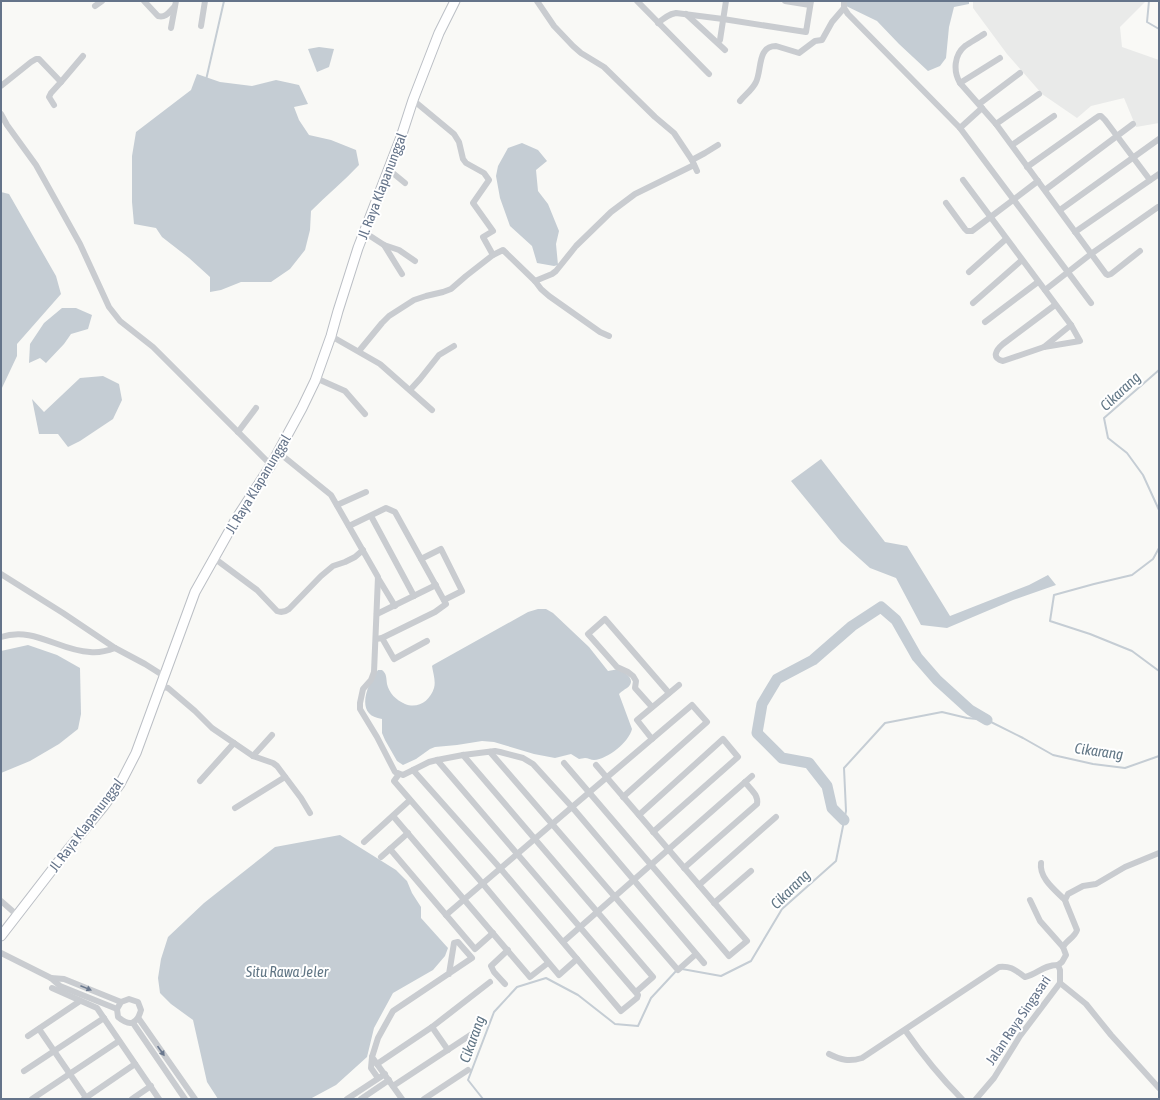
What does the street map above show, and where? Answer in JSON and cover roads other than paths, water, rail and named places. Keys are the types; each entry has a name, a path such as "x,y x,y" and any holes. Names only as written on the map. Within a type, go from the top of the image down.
{"street":[{"path":"96,6 102,1"},
{"path":"144,1 158,16 162,17 165,17 175,4"},
{"path":"201,26 205,1"},
{"name":"Jl. Raya Klapanunggal","path":"1,936 103,808 120,784 136,753 195,592 236,519 271,465 315,381 364,232 439,33 456,1"},
{"path":"537,1 554,26 580,53 604,67 655,117 674,133 693,162 697,171"},
{"path":"636,1 709,74"},
{"path":"720,40 726,1"},
{"path":"658,23 666,16 676,12 806,32 811,3 786,1"},
{"path":"740,101 756,83 759,66 763,54 767,48 776,46 799,54 815,41 822,40 832,22 844,8 844,1"},
{"path":"171,28 175,4"},
{"path":"844,8 960,128 1091,303"},
{"path":"686,14 724,50"},
{"path":"984,34 966,46 958,57 955,71 960,83 996,124 1106,274 1111,274 1140,251"},
{"path":"54,105 50,97 51,93 83,56"},
{"path":"960,83 1000,58"},
{"path":"1,86 36,59 39,59 61,82"},
{"path":"960,128 981,106 1020,72"},
{"path":"996,124 1039,94"},
{"path":"413,100 454,134 459,142 463,159 466,163 484,174 489,180 473,204 493,231 483,237 493,255"},
{"path":"1,115 36,165 80,244 110,306 120,321 153,347 271,465"},
{"path":"1012,145 1054,116"},
{"path":"1028,167 1099,116 1104,118 1150,180"},
{"path":"1045,190 1133,124"},
{"path":"1060,210 1159,139"},
{"path":"535,281 556,271 581,241 611,212 635,194 693,162 704,153 718,145"},
{"path":"388,169 405,183"},
{"path":"1075,232 1159,174"},
{"path":"963,180 1071,325 1080,341 1044,347 1003,361 999,360 996,355 998,348 1002,344 1055,305"},
{"path":"946,203 965,229 970,232 1038,181"},
{"path":"1045,290 1091,254 1158,207"},
{"path":"364,232 384,245 399,250 415,261"},
{"path":"969,272 1006,239"},
{"path":"384,245 402,274"},
{"path":"359,351 389,316 414,300 451,289 493,255 501,251 504,251 549,296 600,332 609,336"},
{"path":"973,303 1022,260"},
{"path":"985,322 1038,282"},
{"path":"1044,347 1071,325"},
{"path":"331,336 380,364 432,410"},
{"path":"410,390 431,367 435,359 454,346"},
{"path":"315,381 318,379 346,392 365,414"},
{"path":"238,432 256,408"},
{"path":"278,452 331,495 395,606"},
{"path":"338,505 366,492"},
{"path":"349,526 386,508 395,512 446,604 435,612 379,639"},
{"path":"370,516 414,596"},
{"path":"421,559 441,549 462,590 444,600"},
{"path":"214,558 257,590 277,611 285,612 333,566 350,560 363,550"},
{"path":"1,574 63,613 114,648 164,676"},
{"path":"378,577 377,614 379,639 372,680 363,689 360,709 377,737 395,772 403,775 429,762 463,755 490,752 500,752 513,755 523,758 533,764 572,807 704,963"},
{"path":"377,614 436,585"},
{"path":"652,707 635,688 636,681 633,676 617,667 588,634 605,619 669,693"},
{"path":"1,637 14,634 26,634 74,649 90,652 104,652 114,648"},
{"path":"379,639 394,659 427,640"},
{"path":"652,739 637,720 679,685"},
{"path":"160,686 168,688 212,728 253,756 273,763 277,766 301,798 310,813"},
{"path":"446,915 692,705 707,722 623,797"},
{"path":"253,756 272,734"},
{"path":"639,816 723,739 738,756 653,832"},
{"path":"200,781 234,743"},
{"path":"490,752 678,970 696,954"},
{"path":"463,755 653,977 636,992"},
{"path":"414,770 622,1011 637,998 638,995 636,992 437,760"},
{"path":"564,763 729,956 746,941 596,765"},
{"path":"399,774 394,781 559,975 577,959"},
{"path":"563,942 752,776"},
{"path":"234,808 285,777"},
{"path":"684,868 757,804 757,796 745,782"},
{"path":"364,842 410,800"},
{"path":"393,816 530,977 548,963"},
{"path":"699,885 776,817"},
{"path":"381,857 408,833"},
{"path":"390,849 475,949 493,933"},
{"path":"1065,900 1068,894 1083,886 1096,884 1125,867 1159,853"},
{"path":"1030,900 1044,927 1063,947 1078,930 1065,900 1058,894 1043,875 1040,868 1041,862"},
{"path":"714,903 751,872"},
{"path":"1,901 17,915"},
{"path":"378,1078 372,1068 372,1057 378,1038 393,1011 449,974 472,958 458,942 454,943 449,974"},
{"name":"Jalan Raya Singasari","path":"976,1099 994,1078 1020,1036 1060,983 1060,970 1058,965 1062,962 1066,955 1063,947"},
{"path":"505,984 494,972 491,966 508,950"},
{"path":"1,953 51,978 60,986 117,1009"},
{"path":"829,1054 838,1058 852,1061 862,1058 999,967 1006,966 1012,968 1025,977 1032,976 1041,969 1050,965 1058,965"},
{"path":"51,978 64,979 121,1002"},
{"path":"377,1064 432,1027 490,982"},
{"path":"1060,983 1086,1004 1111,1035 1159,1088"},
{"path":"52,988 97,1008 159,1099"},
{"path":"129,999 138,1002 141,1010 139,1019 133,1023 124,1022 118,1017 117,1009 121,1002 129,999"},
{"path":"28,1036 80,1001"},
{"path":"24,1071 104,1018"},
{"path":"133,1023 185,1099 193,1097 139,1019"},
{"path":"432,1027 448,1050"},
{"path":"39,1028 86,1098 135,1064"},
{"path":"393,1086 478,1030"},
{"path":"906,1030 919,1051 936,1072 962,1099"},
{"path":"32,1099 119,1041"},
{"path":"372,1057 402,1099"},
{"path":"424,1099 468,1070"},
{"path":"347,1099 384,1074"},
{"path":"361,1099 389,1080"},
{"path":"132,1099 151,1086"},
{"path":"367,1086 372,1092"}],"water":[{"path":"845,1 969,1 969,4 954,7 949,27 946,58 940,66 928,71 877,21 844,5"},
{"path":"319,47 334,49 329,67 317,72 308,49"},
{"path":"197,74 220,82 252,86 276,80 299,85 308,104 294,107 299,120 309,135 331,140 356,150 359,165 311,211 310,230 305,250 290,269 271,282 241,282 221,290 210,292 210,277 162,237 156,228 134,224 132,202 132,156 136,132 191,90"},
{"path":"522,143 538,150 547,161 536,170 538,191 548,204 559,231 556,244 558,265 554,266 537,263 532,246 510,226 500,198 496,176 498,166 508,148"},
{"path":"1,192 9,194 56,276 61,294 17,344 17,356 1,390"},
{"path":"62,308 76,308 92,315 88,329 71,334 64,344 46,363 40,358 29,363 30,344 44,323"},
{"path":"103,376 119,384 122,400 113,419 80,441 68,447 58,434 39,434 32,399 44,412 80,378"},
{"path":"821,459 885,542 907,546 950,616 1029,585 1048,575 1056,585 1013,600 947,628 921,625 896,578 870,568 841,542 791,481"},
{"path":"538,609 546,609 553,613 589,647 608,671 619,669 629,677 631,680 630,685 619,694 632,729 627,739 617,749 605,757 594,760 585,758 579,759 571,754 555,758 534,754 494,742 482,741 435,747 403,765 397,761 382,733 382,719 373,717 368,712 366,706 365,699 367,691 378,670 382,670 385,673 388,687 396,698 405,704 419,705 430,697 434,688 435,680 433,665 528,612"},
{"path":"28,645 57,655 80,668 81,714 78,729 59,744 30,761 1,773 1,651"},
{"name":"Situ Rawa Jeler","path":"340,835 396,870 407,881 412,893 421,907 421,918 448,948 445,956 433,970 393,993 374,1028 367,1057 336,1085 310,1099 218,1099 207,1082 193,1020 171,1004 160,993 158,978 161,959 168,937 204,903 275,847"}],"waterway":[{"path":"206,80 224,1"},
{"name":"Cikarang","path":"1149,1 1147,22 1159,29"},
{"name":"Cikarang","path":"1159,370 1104,418 1108,438 1127,453 1143,475 1159,510"},
{"name":"Cikarang","path":"1159,548 1153,559 1132,575 1054,595 1050,621 1090,634 1132,651 1159,671"},
{"path":"844,820 832,808 827,786 809,763 782,758 757,733 762,704 777,679 813,660 852,626 881,607 896,620 917,657 937,680 970,710 987,720"},
{"name":"Cikarang","path":"682,969 721,976 751,961 782,909 836,861 846,811 844,768 885,723 942,712 967,718 987,720 1053,755 1093,764 1125,768 1159,756"},
{"name":"Cikarang","path":"483,1099 468,1080 494,1012 517,987 546,978 578,995 615,1024 638,1026 651,998 677,970"}]}
